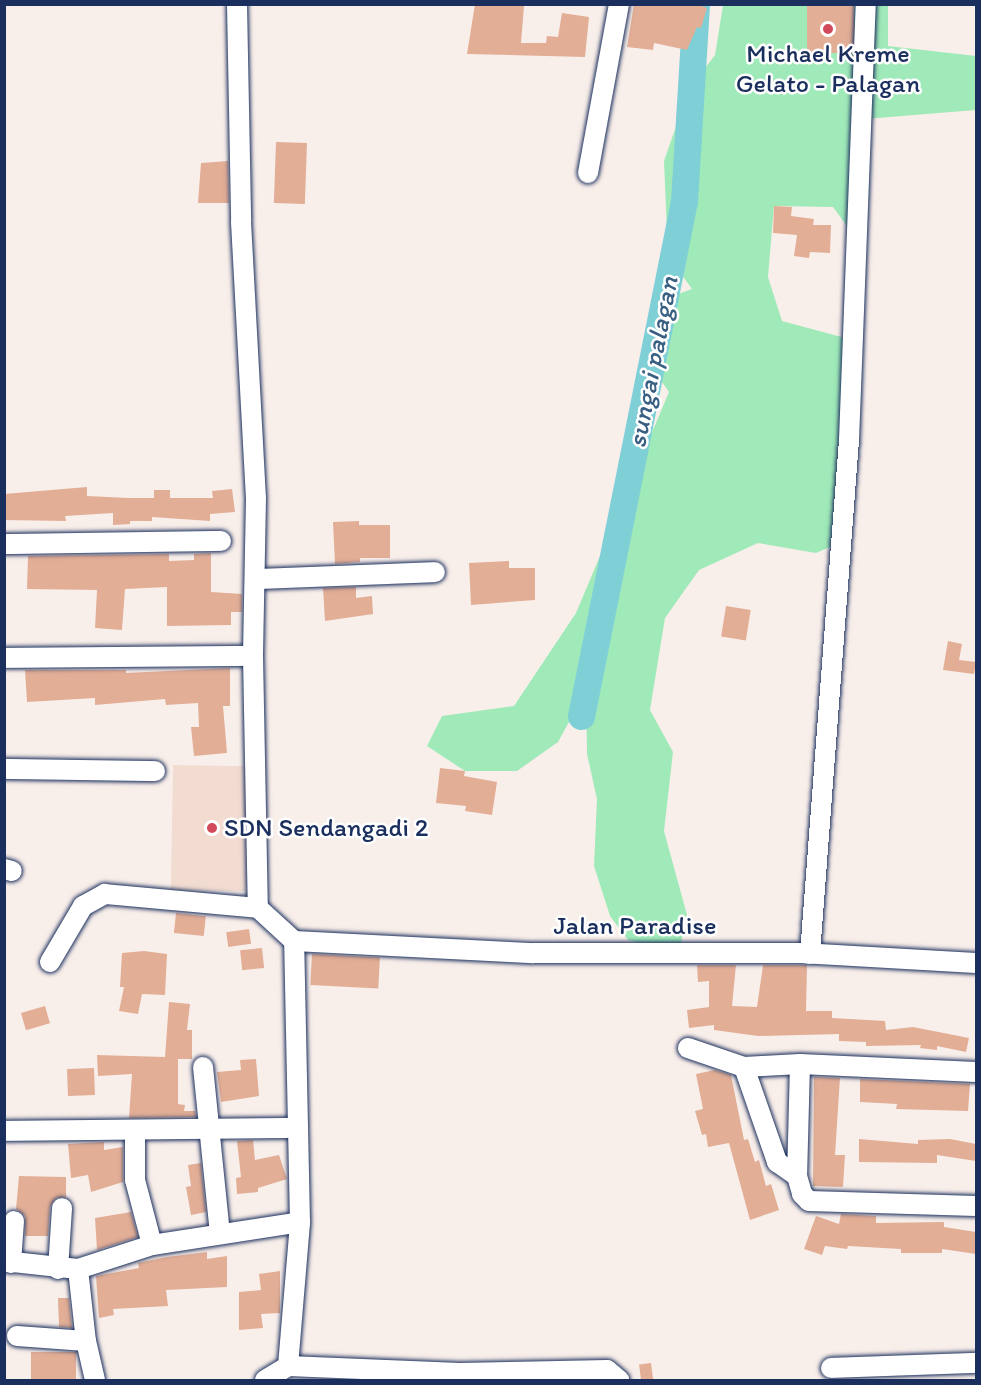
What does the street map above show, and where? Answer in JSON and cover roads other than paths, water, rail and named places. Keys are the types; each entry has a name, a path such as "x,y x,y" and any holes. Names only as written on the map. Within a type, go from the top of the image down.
{"street":[{"path":"237,4 241,222 256,498 253,656 258,908"},
{"path":"588,173 619,4"},
{"path":"810,954 849,440 866,4"},
{"path":"4,544 221,541"},
{"path":"256,579 435,572"},
{"path":"4,657 253,656"},
{"path":"4,769 155,771"},
{"path":"50,962 83,906 105,894 258,908 294,941 300,1222 288,1366"},
{"name":"Jalan Paradise","path":"294,941 534,953 810,954 976,963"},
{"path":"688,1048 744,1067 800,1064 976,1072"},
{"path":"800,1064 797,1176 802,1194 809,1202 976,1206"},
{"path":"203,1067 220,1233"},
{"path":"744,1067 777,1162 797,1176"},
{"path":"4,1131 135,1131 209,1126 298,1128"},
{"path":"135,1131 135,1180 152,1245"},
{"path":"58,1269 62,1208"},
{"path":"15,1221 8,1262 58,1269 78,1269 152,1245 300,1222"},
{"path":"78,1269 86,1341 95,1380"},
{"path":"17,1336 86,1341"},
{"path":"831,1368 976,1363"},
{"path":"265,1380 288,1366 460,1377 552,1375 607,1370 619,1380"}],"waterway":[{"name":"sungai palagan","path":"581,716 684,201 696,4"}],"place":[{"name":"Michael Kreme Gelato - Palagan","path":"828,29"},
{"name":"SDN Sendangadi 2","path":"212,828"}]}
